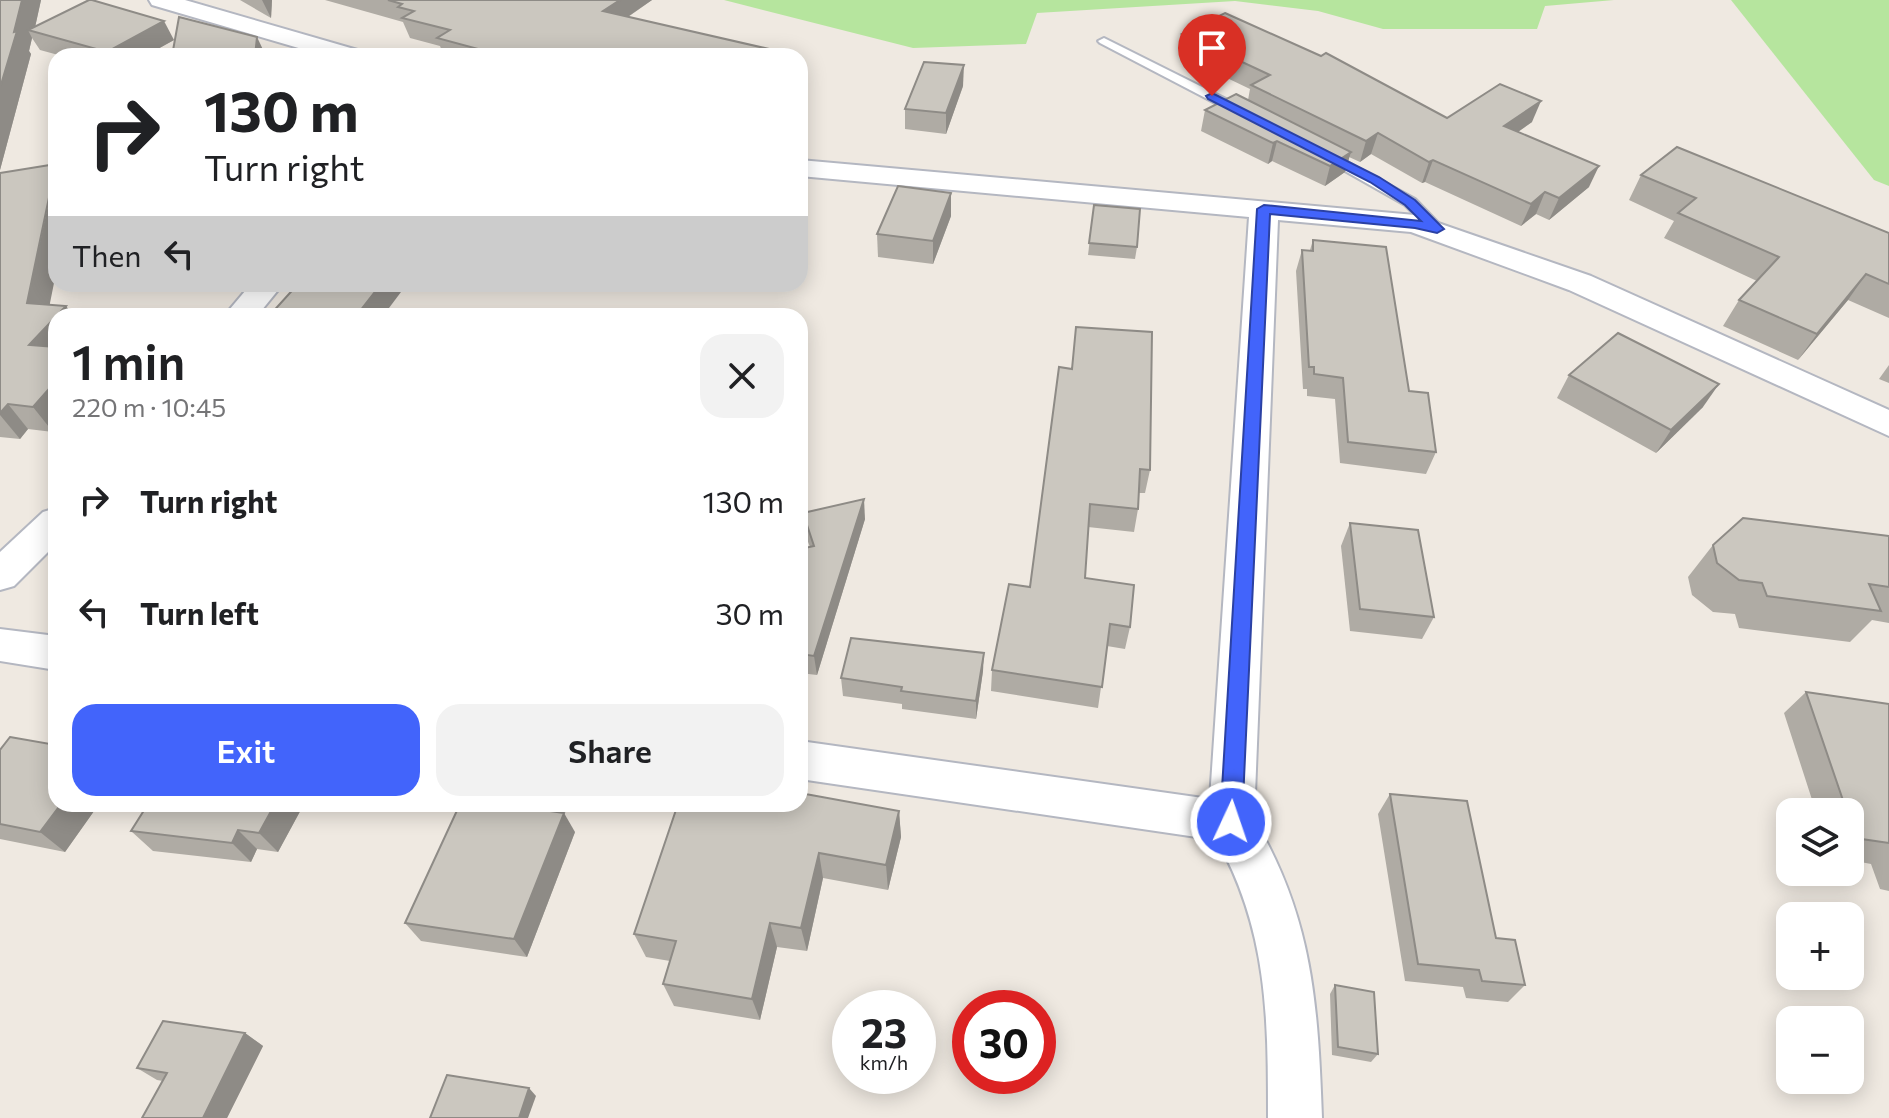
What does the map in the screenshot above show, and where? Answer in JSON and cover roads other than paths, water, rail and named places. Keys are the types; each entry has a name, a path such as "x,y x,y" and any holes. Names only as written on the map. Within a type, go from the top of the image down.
{"street":[{"path":"160,0 325,48"},
{"path":"808,169 1264,209 1415,224 1437,229 1580,283 1880,419 1889,450"},
{"path":"1264,209 1231,822 1255,861 1274,918 1291,995 1295,1118"},
{"path":"247,308 261,292"},
{"path":"0,575 48,530"},
{"path":"0,645 48,652"},
{"path":"808,761 1231,822"}],"lane":[{"path":"1104,41 1253,117"},
{"path":"1320,152 1375,179 1410,202 1437,229"}]}
